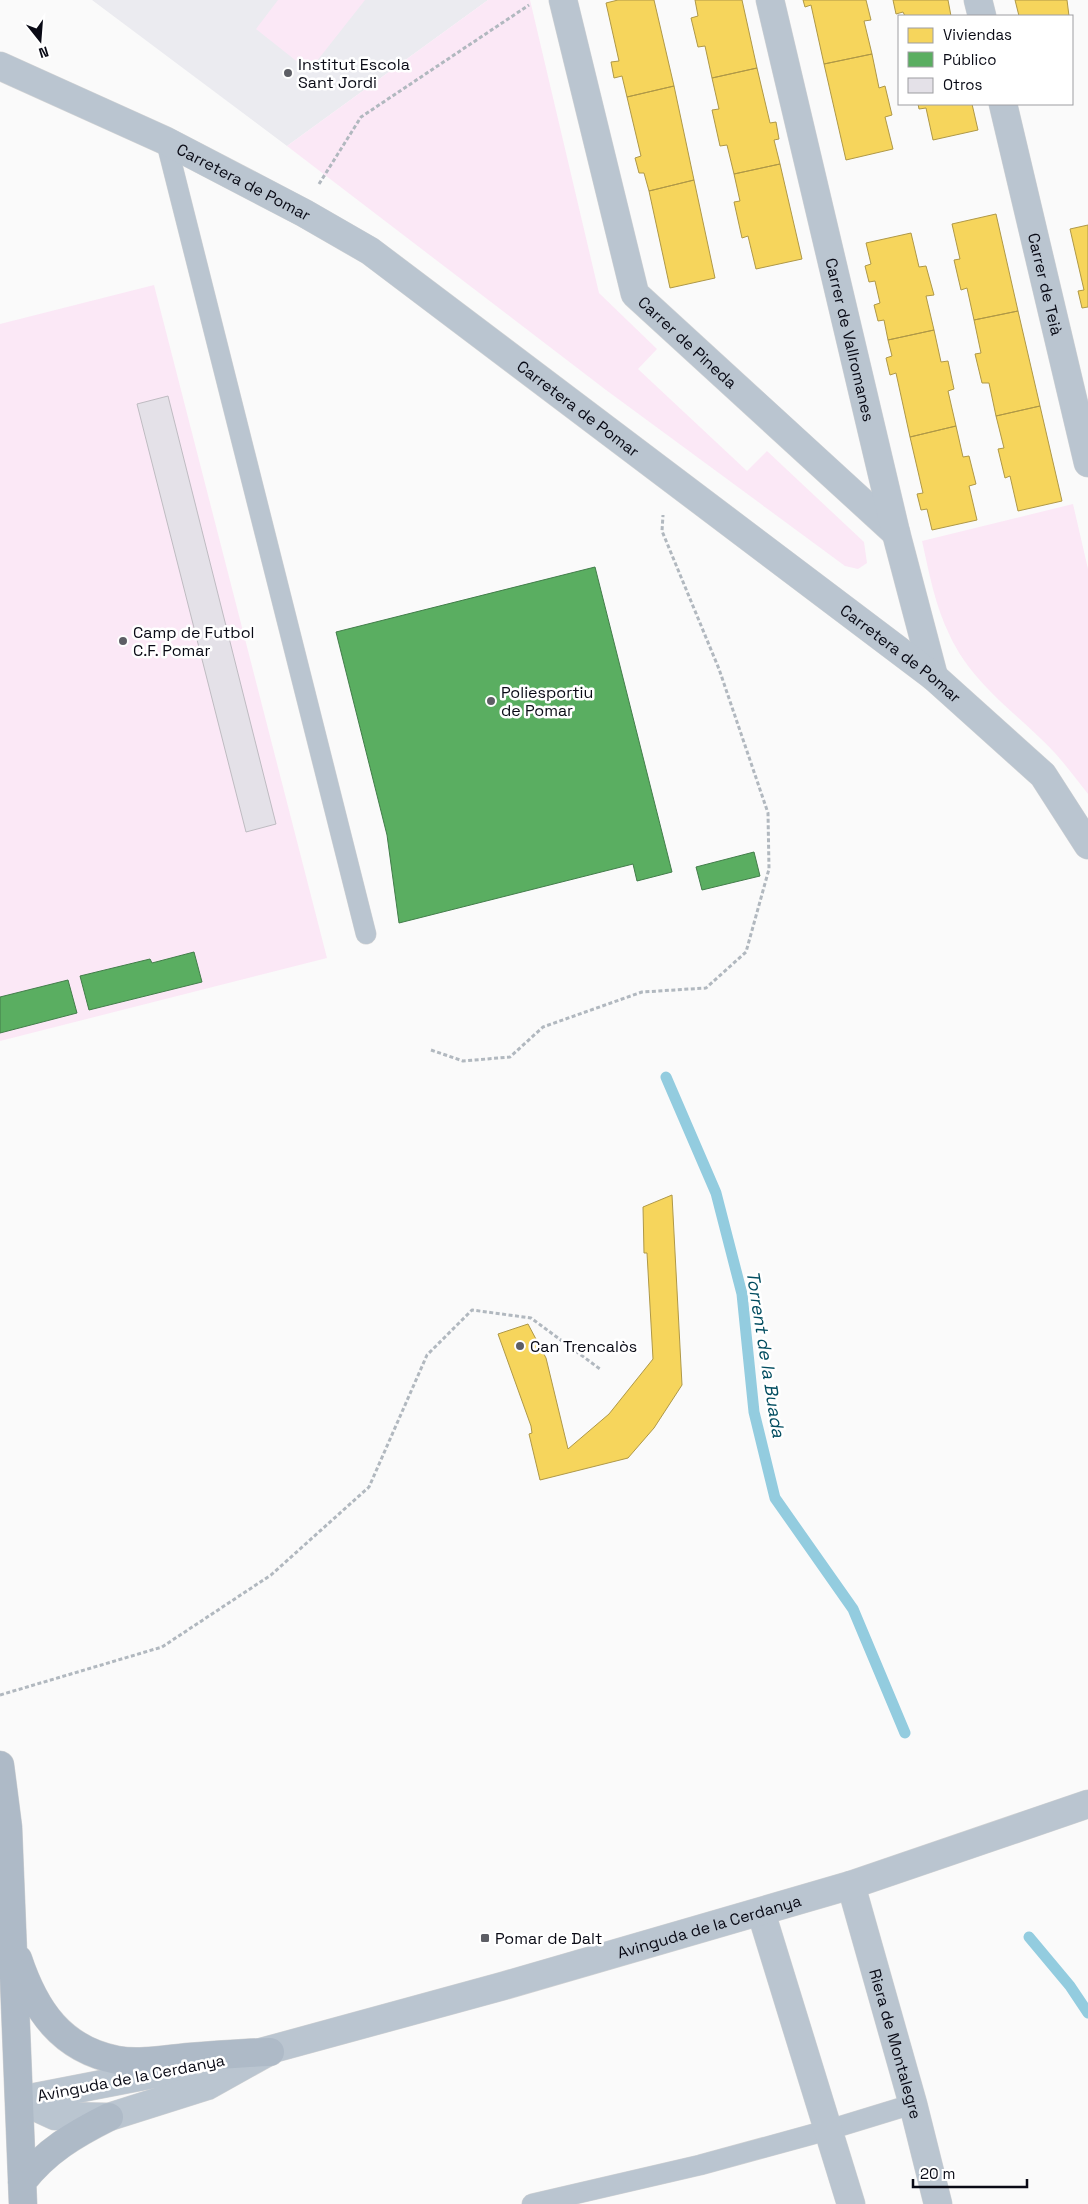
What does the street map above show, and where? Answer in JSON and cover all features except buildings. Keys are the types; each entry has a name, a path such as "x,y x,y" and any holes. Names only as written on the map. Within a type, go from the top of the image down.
{"street":[{"name":"Carrer de Pineda","path":"563,0 635,294 896,533"},
{"name":"Carrer de Vallromanes","path":"770,0 896,533 934,677"},
{"path":"978,0 982,15"},
{"name":"Carretera de Pomar","path":"0,66 166,141 304,213 370,251 934,677 1043,775 1088,845"},
{"name":"Carrer de Teià","path":"1003,105 1088,464"},
{"path":"0,1765 8,1827 23,2193"},
{"name":"Avinguda de la Cerdanya","path":"20,2100 270,2052 851,1885 1088,1804"},
{"name":"Riera de Montalegre","path":"851,1885 913,2104 938,2204"},
{"path":"761,1912 851,2204"},
{"path":"12,1939 24,1974 42,2011 61,2034 77,2046 118,2060 151,2061 270,2052"},
{"path":"0,2052 2,2082 20,2100"},
{"name":"Avinguda de la Cerdanya","path":"20,2100 56,2116 109,2117 208,2086 270,2052"},
{"path":"8,2204 6,2134 20,2100"},
{"path":"23,2193 37,2163 75,2134 109,2117"}],"lane":[{"path":"166,141 366,934"},
{"path":"532,2204 700,2165 828,2130 913,2104"}],"path":[{"path":"304,213 323,177 361,117 536,0"},
{"path":"431,1050 463,1061 510,1057 543,1027 642,992 706,988 746,952 769,868 768,813 719,669 662,531 665,475"},
{"path":"0,1695 162,1647 271,1575 369,1487 428,1355 472,1310 531,1318 600,1369"}],"shaded area":[{"name":"Institut Escola Sant Jordi","path":"92,0 488,0 287,146"},
{"path":"278,0 365,0 309,71 256,29"},
{"path":"488,0 530,0 599,293 657,349 638,369 747,471 767,451 864,542 867,563 858,569 845,566 606,390 287,146"},
{"name":"Camp de Futbol C.F. Pomar","path":"154,285 327,958 0,1041 0,324"},
{"path":"1073,504 1088,569 1088,794 1054,752 984,684 960,653 940,613 922,541"}],"waterway":[{"name":"Torrent de la Buada","path":"666,1077 716,1193 742,1294 754,1412 775,1498 853,1609 905,1733"},
{"name":"Torrent de la Buada","path":"1029,1937 1070,1986 1088,2013"}],"place":[{"name":"Institut Escola Sant Jordi","path":"288,73"},
{"name":"Camp de Futbol C.F. Pomar","path":"123,641"},
{"name":"Poliesportiu de Pomar","path":"491,701"},
{"name":"Can Trencalòs","path":"520,1346"},
{"name":"Pomar de Dalt","path":"485,1938"}]}
